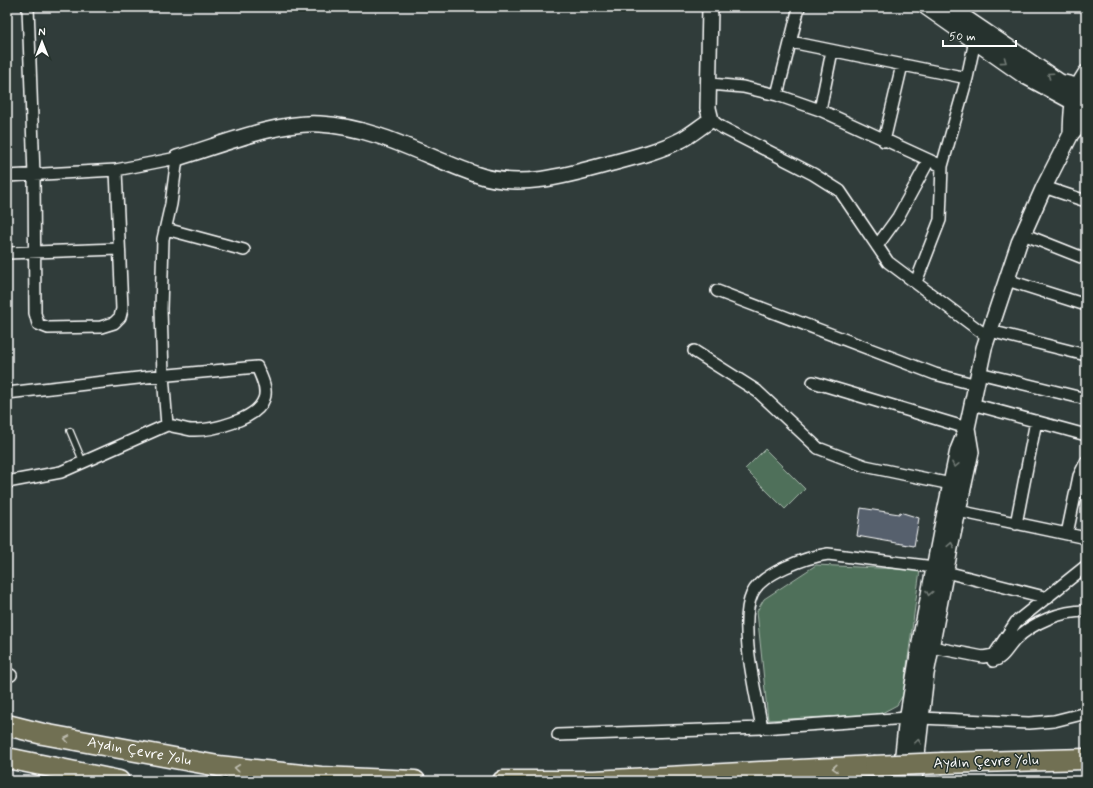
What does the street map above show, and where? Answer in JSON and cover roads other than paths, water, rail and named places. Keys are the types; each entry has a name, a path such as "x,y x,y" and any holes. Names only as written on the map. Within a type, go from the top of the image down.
{"highway":[{"name":"Aydın Çevre Yolu","path":"7,725 43,734 218,766 321,777 415,781"},
{"name":"Aydın Çevre Yolu","path":"7,758 119,781"},
{"name":"Aydın Çevre Yolu","path":"503,781 594,781 874,766 1086,759"}],"main road":[{"path":"177,158 275,128 298,124 320,123 349,127 376,135 477,175 501,180 533,180 575,173 642,155 682,140 711,120 708,108 710,84 710,7"},
{"path":"926,7 976,32 1060,82 1081,88"},
{"path":"949,7 1023,75 1086,110"},
{"path":"1071,134 1072,103 1081,88 1086,74"},
{"path":"900,781 932,647 951,484 958,450 967,428 989,334 1024,234 1044,187 1071,134 1086,116"},
{"path":"914,781 915,718 940,569 958,511 971,452 967,428"}],"street":[{"path":"28,7 34,175 33,252 35,313 38,324 48,328 101,327 114,323 120,317 122,309 118,249 116,170"},
{"path":"777,95 799,7"},
{"path":"916,282 940,220 942,166 967,78 976,32"},
{"path":"791,42 967,78"},
{"path":"820,110 832,51"},
{"path":"884,140 902,65"},
{"path":"710,84 744,87 777,95 820,110 942,166"},
{"path":"711,120 721,128 813,174 840,191 888,262 989,334 1086,355"},
{"path":"7,176 116,170 177,158 171,204 163,239 161,309 163,375 167,425"},
{"path":"877,246 898,217 929,160"},
{"path":"1044,187 1086,201"},
{"path":"166,229 244,250"},
{"path":"1024,234 1086,260"},
{"path":"7,253 118,249"},
{"path":"1007,280 1086,305"},
{"path":"717,291 935,374 978,379 1086,399"},
{"path":"694,351 757,391 818,448 866,466 951,484"},
{"path":"7,393 163,375 257,367 264,383 264,399 255,413 248,417 223,426 192,430 167,425 61,472 7,482"},
{"path":"813,382 967,428"},
{"path":"972,404 1086,435"},
{"path":"1016,524 1036,421"},
{"path":"1067,534 1079,476 1086,462"},
{"path":"958,511 1086,538"},
{"path":"762,728 748,643 747,610 752,594 758,585 789,565 814,556 828,554 940,569 1048,598"},
{"path":"983,658 994,655 1016,622 1048,598 1086,566"},
{"path":"932,647 993,661 998,660 1016,639 1046,619 1071,611 1086,611"},
{"path":"558,735 762,728 915,718 1029,723 1054,721 1086,713"}],"lane":[{"path":"70,431 83,462"}]}
